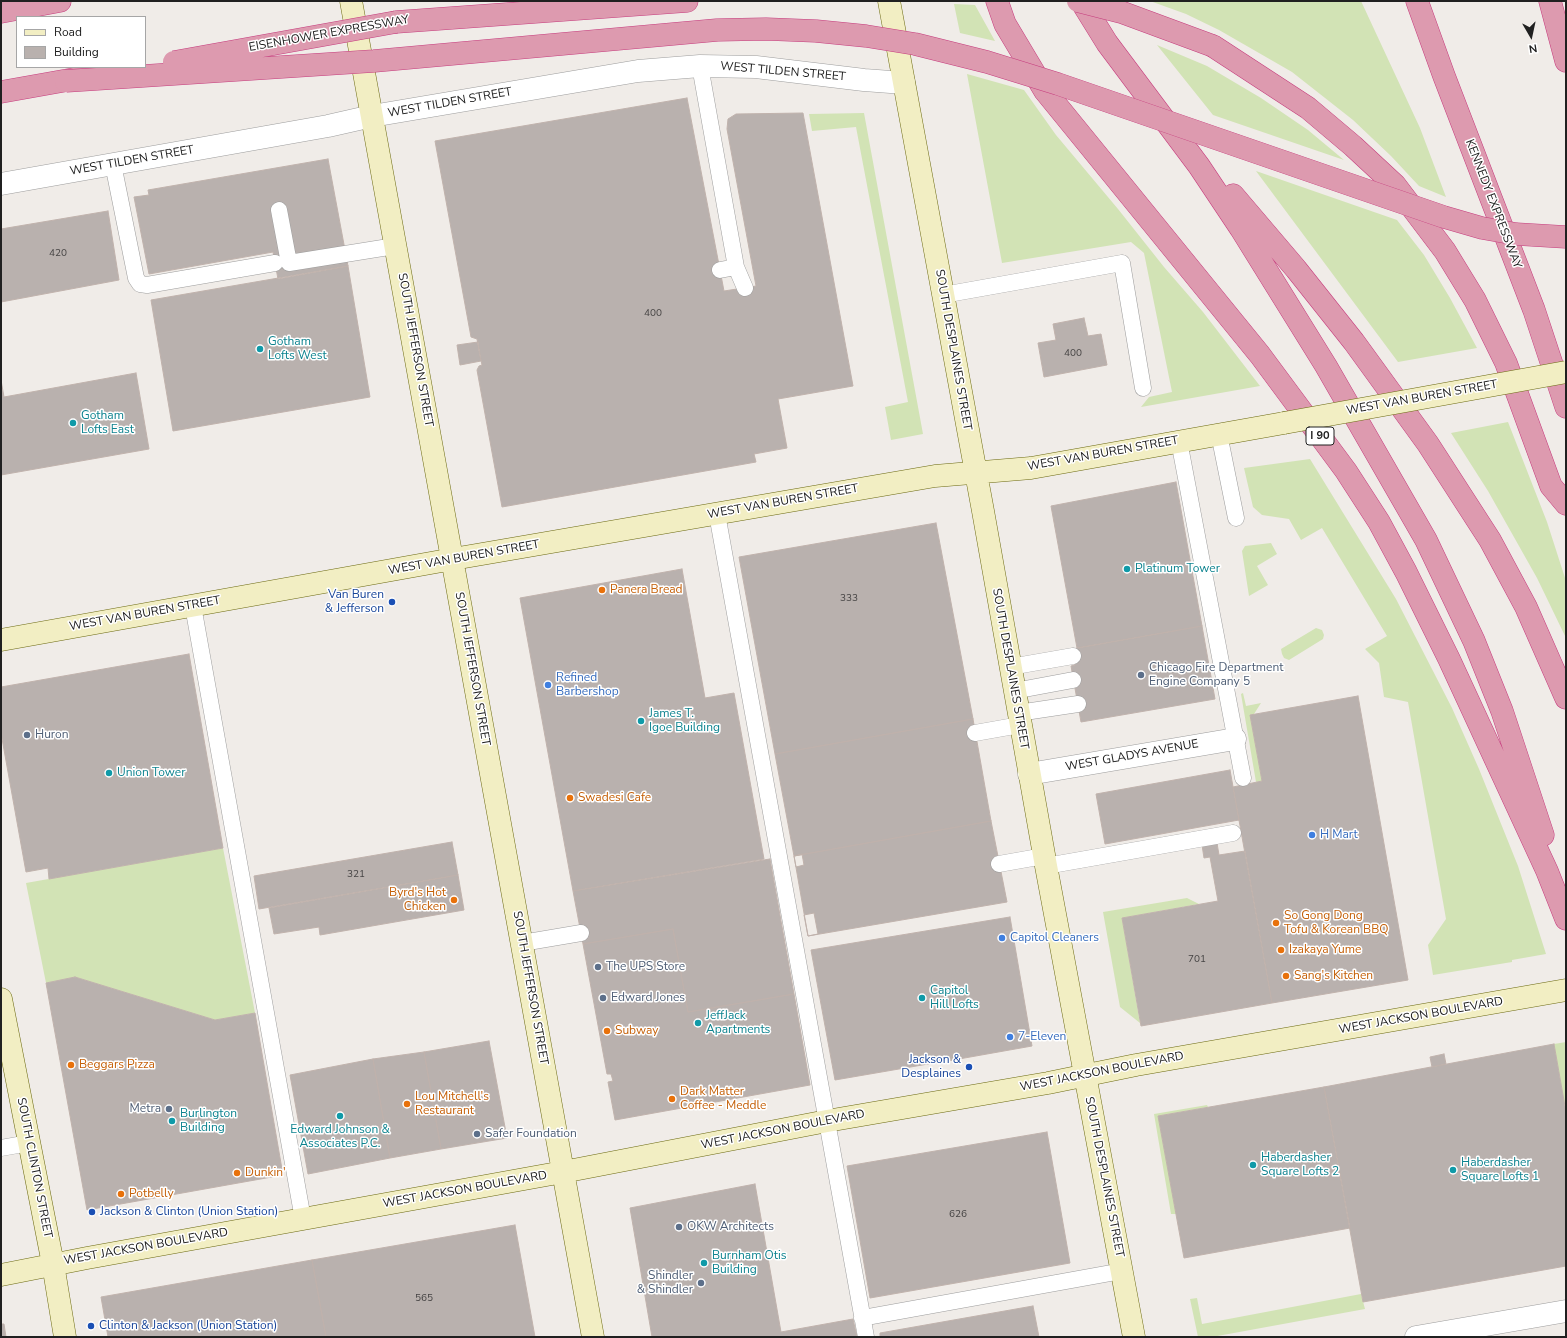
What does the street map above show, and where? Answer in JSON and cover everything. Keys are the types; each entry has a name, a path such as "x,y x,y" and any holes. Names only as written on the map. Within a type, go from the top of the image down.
{"highway":[{"path":"1,12 60,1"},
{"name":"EISENHOWER EXPRESSWAY","path":"146,67 513,1"},
{"path":"396,22 687,1"},
{"name":"I 90","path":"997,1 1005,24 1045,91 1260,355 1346,471 1379,522 1406,572 1449,660 1547,871 1566,919"},
{"path":"1080,1 1121,12 1213,46 1308,108 1353,146 1395,185 1445,251 1475,300 1506,363 1551,486 1566,504"},
{"path":"1080,1 1107,43 1203,172 1242,229 1326,366 1426,540 1474,641 1502,711 1529,791 1566,913"},
{"name":"KENNEDY EXPRESSWAY","path":"1417,1 1444,76 1534,310 1566,407"},
{"path":"1550,1 1566,61"},
{"path":"66,81 382,60 717,30 766,29 816,31 866,36 915,44 980,60 1051,82 1444,217 1482,228 1516,234 1566,237"},
{"name":"EISENHOWER EXPRESSWAY","path":"1,92 138,68"},
{"path":"1151,103 1296,269 1354,342 1428,444 1490,540 1526,607 1566,698"}],"main road":[{"name":"SOUTH JEFFERSON STREET","path":"351,1 593,1337"},
{"name":"SOUTH DESPLAINES STREET","path":"889,1 976,472 1029,774 1134,1337"},
{"name":"WEST VAN BUREN STREET","path":"1,640 452,559 935,476 1031,468 1566,372"},
{"name":"WEST JACKSON BOULEVARD","path":"1,1276 53,1264 1048,1083 1136,1065 1560,991"},
{"name":"SOUTH CLINTON STREET","path":"1,999 53,1264 65,1337"}],"street":[{"name":"WEST TILDEN STREET","path":"1,184 328,126 372,116 638,71 700,66 756,67 864,80 904,82"},
{"name":"WEST GLADYS AVENUE","path":"1029,774 1235,739"},
{"path":"1416,1337 1479,1332 1566,1311"}],"lane":[{"path":"700,66 736,267 745,288"},
{"path":"113,164 136,278 140,284 148,285 275,263"},
{"path":"279,210 289,263 396,246"},
{"path":"943,295 1122,263 1143,388"},
{"path":"720,270 736,267"},
{"path":"1219,434 1236,518"},
{"path":"1179,441 1243,778"},
{"path":"717,514 779,814 827,1122 866,1337"},
{"path":"193,606 303,1219"},
{"path":"1010,667 1074,656"},
{"path":"1014,691 1073,680"},
{"path":"975,733 1019,719 1078,704"},
{"path":"999,864 1045,861 1233,833"},
{"path":"522,943 581,933"},
{"path":"1,1148 29,1143"},
{"path":"862,1318 1122,1272"}],"green space":[{"path":"1150,1 1361,1 1420,128 1446,197 1419,186 1391,156 1353,120 1292,72 1219,30 1186,14"},
{"path":"954,4 975,5 995,41 960,33"},
{"path":"1157,45 1207,66 1261,98 1308,130 1344,160 1213,115"},
{"path":"967,74 1024,90 1056,135 1164,267 1203,312 1260,386 1141,407 1149,397 1172,392 1144,253 1131,242 1002,263"},
{"path":"864,113 923,434 891,440 885,407 908,402 856,127 812,131 809,114"},
{"path":"1256,171 1397,220 1424,255 1450,298 1477,348 1398,362"},
{"path":"1508,422 1547,522 1566,581 1566,638 1537,578 1488,491 1451,433"},
{"path":"1310,459 1396,599 1452,708 1479,769 1518,866 1546,954 1512,960 1512,962 1433,975 1428,945 1446,919 1408,702 1384,697 1379,663 1365,649 1387,636 1322,528 1301,540 1289,519 1262,515 1253,507 1244,468"},
{"path":"1271,543 1277,554 1257,566 1268,585 1249,596 1242,551 1245,546"},
{"path":"1316,628 1322,630 1324,635 1323,639 1289,660 1284,658 1281,649"},
{"path":"1243,693 1246,706 1261,703 1254,714 1250,715 1262,781 1256,782 1241,694"},
{"path":"223,848 255,1013 215,1020 75,977 46,983 26,883"},
{"path":"1187,898 1199,904 1122,918 1140,1023 1120,1007 1103,912"},
{"path":"1566,1042 1566,1112 1554,1044"},
{"path":"1207,1105 1208,1107 1158,1116 1176,1214 1171,1214 1154,1114"},
{"path":"1361,1294 1365,1309 1212,1337 1198,1337 1190,1299 1197,1298 1202,1324"}],"building":[{"path":"687,98 724,291 756,286 727,129 728,119 736,114 803,113 853,386 778,399 787,448 754,454 756,462 502,507 477,370 479,366 482,365 477,339 471,337 435,141"},
{"path":"328,159 348,266 278,279 273,252 149,274 134,197 149,195 148,190"},
{"path":"108,211 119,280 1,302 1,229"},
{"name":"Gotham Lofts West","path":"348,266 370,397 173,431 151,300"},
{"path":"1084,318 1088,336 1101,334 1107,365 1044,377 1038,343 1056,340 1053,324"},
{"path":"478,342 481,361 460,365 457,345"},
{"name":"Gotham Lofts East","path":"136,373 149,449 1,475 1,380 4,397"},
{"name":"Platinum Tower","path":"1176,482 1202,626 1077,648 1051,506"},
{"path":"936,523 973,719 775,754 739,557"},
{"name":"James T. Igoe Building","path":"682,569 705,698 734,693 764,859 573,891 520,598"},
{"name":"Chicago Fire Department Engine Company 5","path":"1202,626 1215,699 1081,722 1071,666 1075,665 1072,649"},
{"name":"Union Tower","path":"189,654 223,848 49,879 48,868 26,872 1,733 1,687"},
{"name":"H Mart","path":"1358,696 1408,980 1272,1003 1233,787 1262,781 1250,715"},
{"path":"973,719 991,821 794,856 775,754"},
{"path":"1230,770 1239,820 1105,844 1096,794"},
{"path":"991,821 1007,902 808,936 794,856"},
{"path":"452,842 458,875 259,909 254,876"},
{"path":"1217,843 1219,855 1245,851 1272,1003 1141,1026 1122,918 1218,901 1210,857 1204,858 1202,845"},
{"path":"802,854 804,865 796,867 794,856"},
{"path":"770,859 794,994 688,1012 673,929 583,944 573,891"},
{"path":"458,875 464,910 320,935 319,927 274,934 269,908"},
{"path":"814,913 818,934 808,936 804,915"},
{"name":"Capitol Hill Lofts","path":"1010,917 1032,1046 942,1062 941,1057 934,1058 927,1060 928,1064 835,1080 811,950"},
{"name":"JeffJack Apartments","path":"673,929 688,1012 794,994 810,1085 615,1120 608,1082 613,1081 611,1074 607,1074 583,944"},
{"name":"Burlington Building","path":"75,977 215,1020 255,1013 283,1175 87,1210 46,983"},
{"path":"489,1041 507,1138 441,1149 424,1052"},
{"name":"Haberdasher Square Lofts 1","path":"1554,1044 1566,1112 1566,1266 1363,1302 1324,1087"},
{"name":"Lou Mitchell's Restaurant","path":"424,1052 441,1149 390,1158 373,1059"},
{"path":"1444,1054 1446,1064 1432,1067 1430,1057"},
{"path":"941,1057 942,1062 928,1064 927,1060"},
{"name":"Edward Johnson & Associates P.C.","path":"373,1059 390,1158 308,1174 290,1075"},
{"name":"Haberdasher Square Lofts 2","path":"1324,1087 1350,1228 1184,1258 1158,1116"},
{"path":"1047,1132 1070,1263 870,1298 847,1166"},
{"name":"Burnham Otis Building","path":"755,1184 781,1332 853,1319 857,1337 652,1337 630,1208"},
{"path":"515,1225 535,1337 326,1337 312,1260"},
{"path":"312,1260 326,1337 108,1337 101,1297"},
{"path":"1033,1306 1039,1337 880,1337 880,1333"},
{"path":"1,1324 4,1324 6,1337 1,1337"}],"place":[{"name":"Gotham Lofts West","path":"260,349"},
{"name":"Gotham Lofts East","path":"73,423"},
{"name":"Platinum Tower","path":"1127,569"},
{"name":"Panera Bread","path":"602,590"},
{"name":"Van Buren & Jefferson","path":"392,602"},
{"name":"Chicago Fire Department Engine Company 5","path":"1141,675"},
{"name":"Refined Barbershop","path":"548,685"},
{"name":"James T. Igoe Building","path":"641,721"},
{"name":"Huron","path":"27,735"},
{"name":"Union Tower","path":"109,773"},
{"name":"Swadesi Cafe","path":"570,798"},
{"name":"H Mart","path":"1312,835"},
{"name":"Byrd's Hot Chicken","path":"454,900"},
{"name":"So Gong Dong Tofu & Korean BBQ","path":"1276,923"},
{"name":"Capitol Cleaners","path":"1002,938"},
{"name":"Izakaya Yume","path":"1281,950"},
{"name":"The UPS Store","path":"598,967"},
{"name":"Sang's Kitchen","path":"1286,976"},
{"name":"Edward Jones","path":"603,998"},
{"name":"Capitol Hill Lofts","path":"922,998"},
{"name":"JeffJack Apartments","path":"698,1023"},
{"name":"Subway","path":"607,1031"},
{"name":"7-Eleven","path":"1010,1037"},
{"name":"Beggars Pizza","path":"71,1065"},
{"name":"Jackson & Desplaines","path":"969,1067"},
{"name":"Dark Matter Coffee - Meddle","path":"672,1099"},
{"name":"Lou Mitchell's Restaurant","path":"407,1104"},
{"name":"Metra","path":"169,1109"},
{"name":"Edward Johnson & Associates P.C.","path":"340,1116"},
{"name":"Burlington Building","path":"172,1121"},
{"name":"Safer Foundation","path":"477,1134"},
{"name":"Haberdasher Square Lofts 2","path":"1253,1165"},
{"name":"Haberdasher Square Lofts 1","path":"1453,1170"},
{"name":"Dunkin'","path":"237,1173"},
{"name":"Potbelly","path":"121,1194"},
{"name":"Jackson & Clinton (Union Station)","path":"92,1212"},
{"name":"OKW Architects","path":"679,1227"},
{"name":"Burnham Otis Building","path":"704,1263"},
{"name":"Shindler & Shindler","path":"701,1283"},
{"name":"Clinton & Jackson (Union Station)","path":"91,1326"}]}
